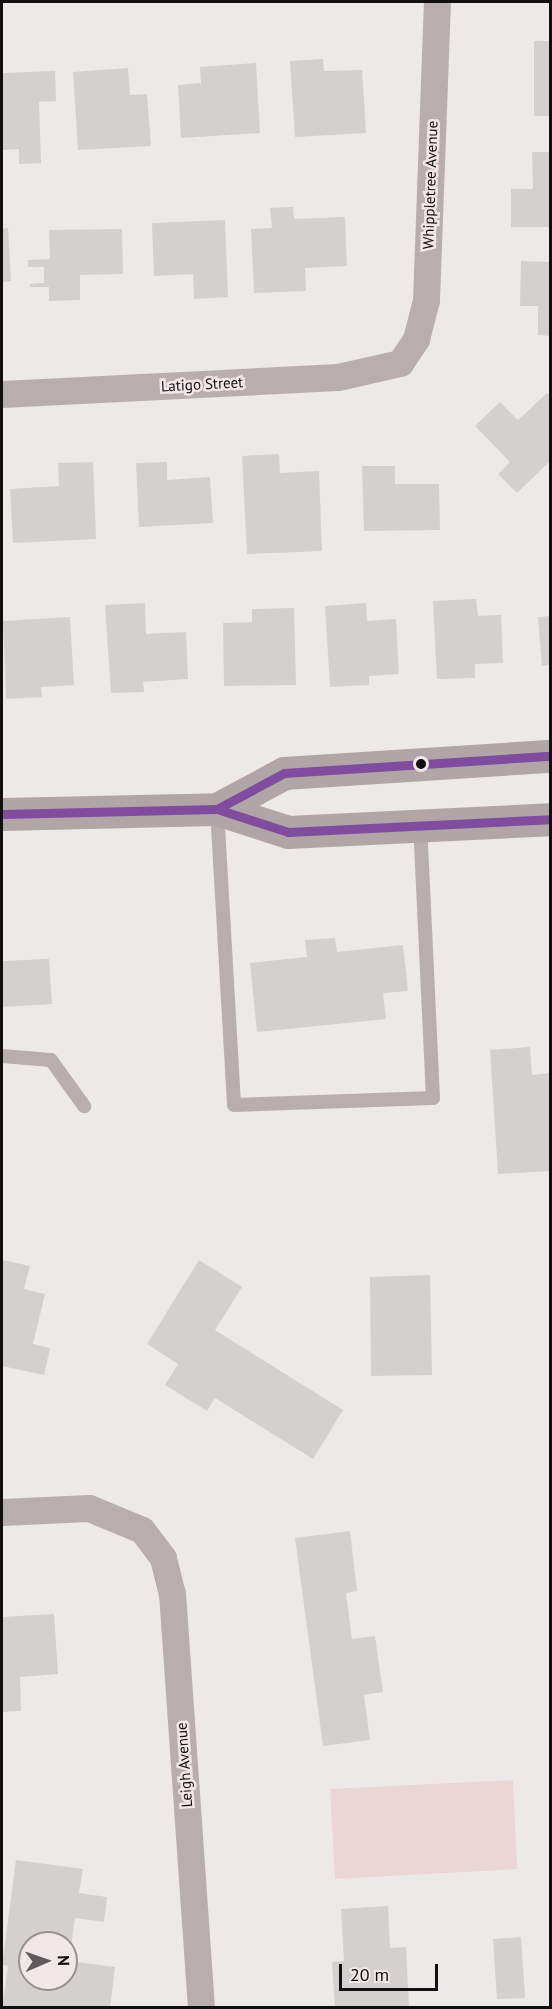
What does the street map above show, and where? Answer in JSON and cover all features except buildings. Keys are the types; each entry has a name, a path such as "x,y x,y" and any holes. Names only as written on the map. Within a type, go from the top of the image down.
{"main road":[{"path":"218,809 284,773 550,756"},
{"path":"2,814 218,809 288,832 550,819"}],"street":[{"name":"Whippletree Avenue","path":"400,363 416,339 426,300 437,2"},
{"name":"Latigo Street","path":"2,394 338,377 400,363"},
{"name":"Leigh Avenue","path":"2,1512 89,1508 142,1530 163,1558 172,1593 201,2007"}],"lane":[{"path":"218,809 234,1105 433,1098 420,825"},
{"path":"2,1056 51,1059 84,1106"}],"shaded area":[{"path":"513,1780 517,1869 335,1879 330,1789"}],"transit line":[{"path":"217,809 284,773 550,756"},
{"path":"2,814 217,809 288,832 550,819"}]}
